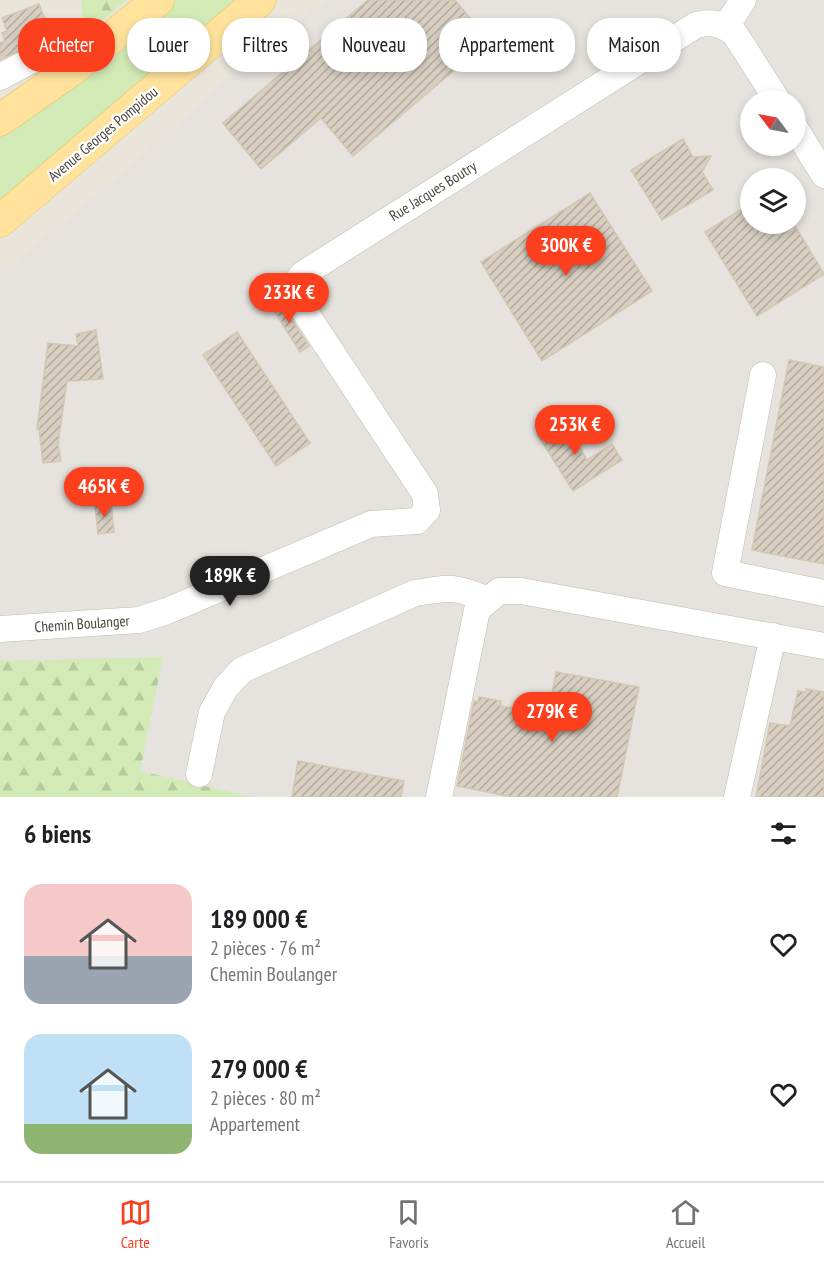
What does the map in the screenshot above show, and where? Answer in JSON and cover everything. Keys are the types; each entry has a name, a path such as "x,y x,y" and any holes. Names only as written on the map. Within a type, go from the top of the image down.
{"main road":[{"path":"1,119 70,71 158,0"},
{"name":"Avenue Georges Pompidou","path":"0,221 260,0"}],"street":[{"path":"743,0 735,11 728,28 735,34 771,90"},
{"name":"Rue Jacques Boutry","path":"427,510 428,504 421,485 299,303 294,288 297,280 696,25 709,22 728,28"},
{"path":"0,77 18,67"},
{"path":"806,146 824,175"},
{"path":"763,375 725,573 824,593"},
{"name":"Chemin Boulanger","path":"0,629 139,621 371,524 417,521 427,510"},
{"path":"199,774 212,712 226,687 242,670 415,593 445,587 463,590 488,600"},
{"path":"439,797 477,610 499,591 521,591 824,646"},
{"path":"737,797 773,636"}],"shaded area":[{"path":"0,0 325,0 302,18 222,18 222,72 234,72 135,161 0,273"},
{"path":"325,0 824,0 824,797 0,797 0,273 135,161 234,72 309,72 309,18 302,18"}],"green space":[{"path":"81,0 127,0 105,18 83,18"},
{"path":"175,0 244,0 210,29 210,18 152,18"},
{"path":"127,38 127,72 159,72 0,206 0,135 85,72 115,72 115,48"},
{"path":"163,657 140,771 252,797 0,797 0,661"}],"building":[{"path":"368,0 455,0 470,18 439,18 439,72 452,72 353,156 321,118 261,169 223,123 283,72 309,72 309,50 321,40 321,72 427,72 427,18 347,18"},
{"path":"39,4 44,18 18,18 18,51 0,60 0,43 5,41 2,33 7,31 2,18"},
{"path":"683,139 693,157 711,156 702,172 713,190 662,220 631,170"},
{"path":"590,193 652,291 542,361 481,262"},
{"path":"740,210 740,234 800,234 824,274 757,316 705,232"},
{"path":"281,296 286,311 309,346 300,352 269,303"},
{"path":"96,330 103,379 67,381 58,444 61,461 43,463 39,429 37,429 48,343 78,346 76,334"},
{"path":"237,332 310,443 276,466 203,355"},
{"path":"789,360 824,367 824,564 752,550"},
{"path":"562,419 587,460 612,444 622,460 573,491 537,434"},
{"path":"111,503 114,532 98,534 95,505"},
{"path":"556,672 639,687 617,797 512,797 457,786 474,701 478,702 479,697 501,701 500,706 548,714"},
{"path":"806,689 824,692 824,797 756,797 770,723 790,726 798,691 806,692"},
{"path":"298,761 404,781 401,797 292,797"}]}
